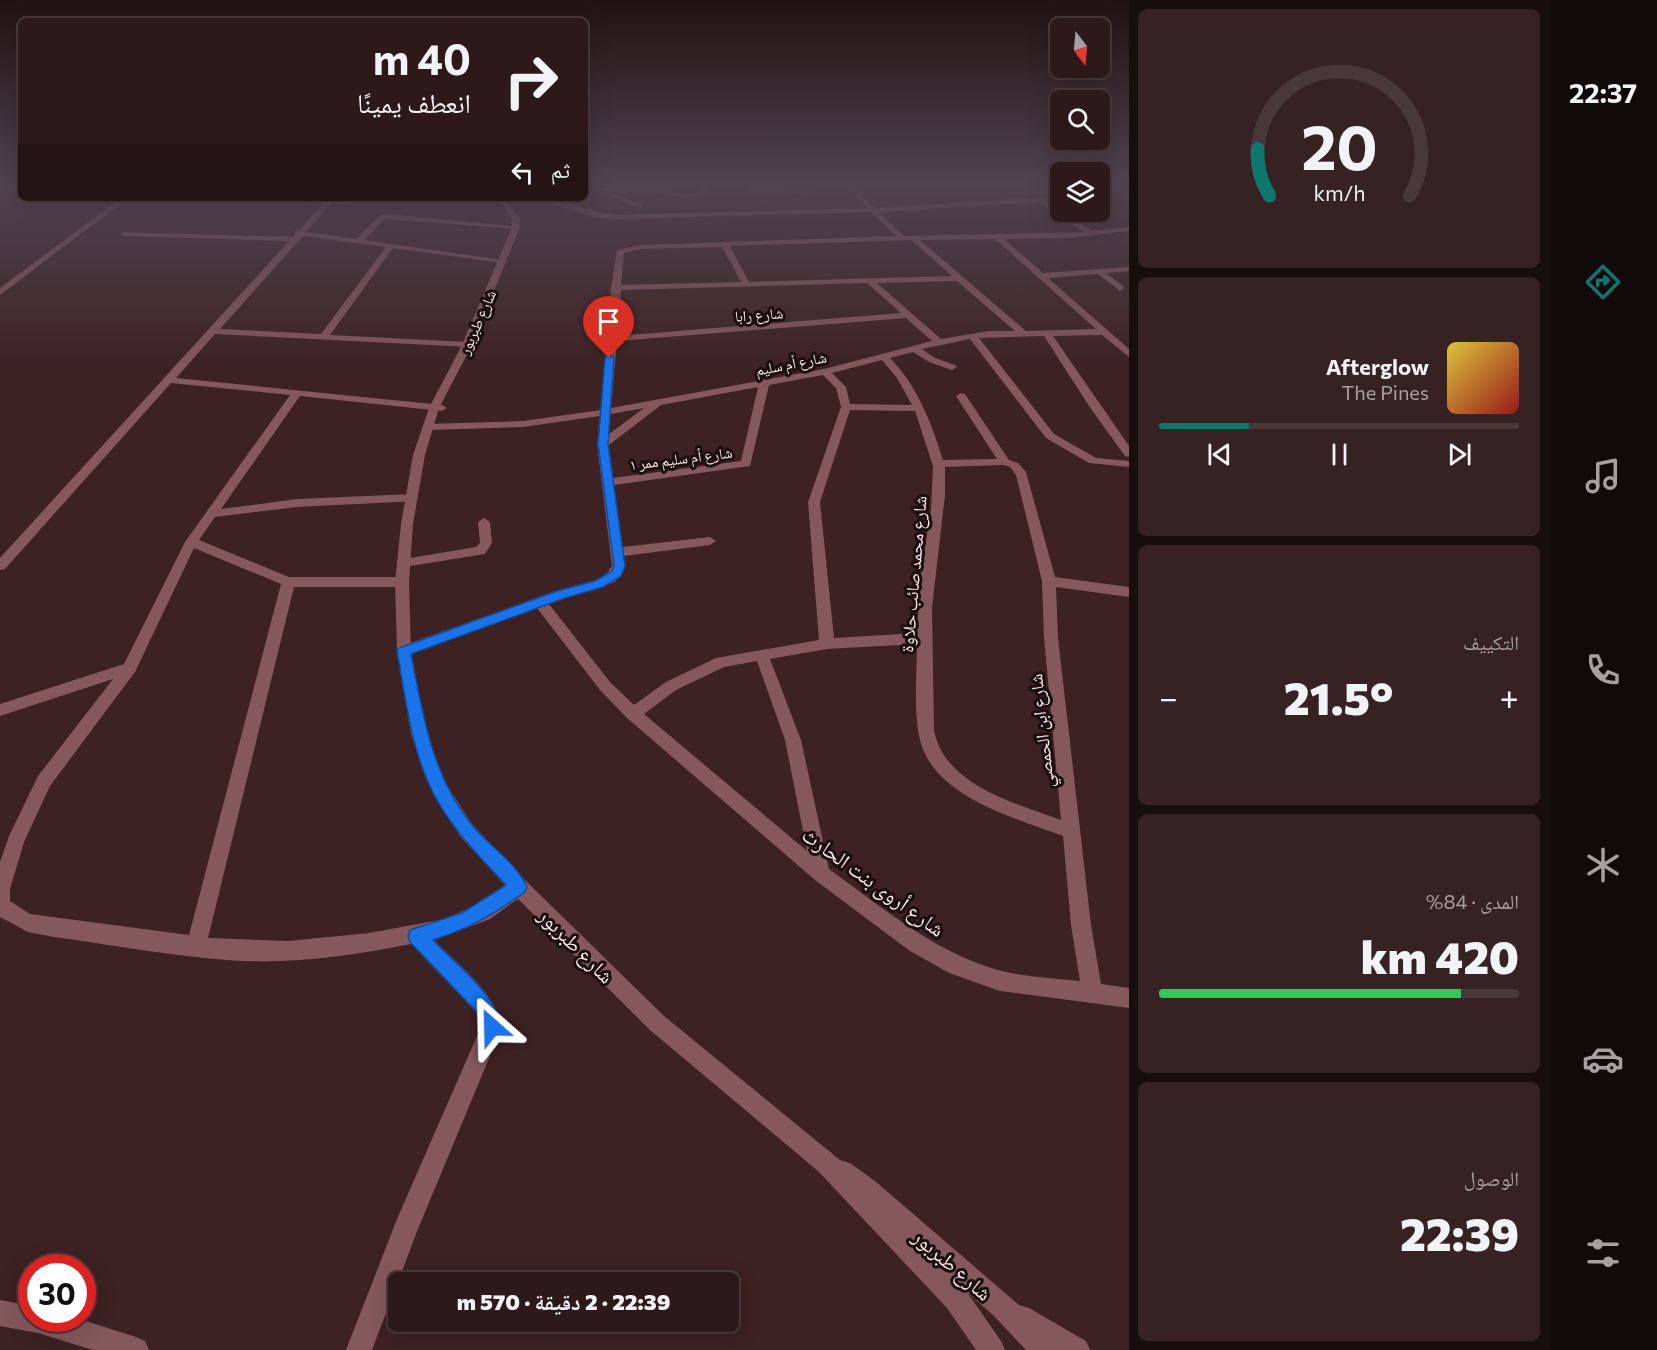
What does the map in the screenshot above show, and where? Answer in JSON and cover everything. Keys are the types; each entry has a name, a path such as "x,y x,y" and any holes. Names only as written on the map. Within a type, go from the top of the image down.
{"street":[{"path":"0,292 59,248"},
{"path":"0,566 285,248"},
{"path":"324,337 390,248"},
{"path":"406,248 504,261"},
{"name":"شارع طبربور","path":"509,248 439,406 432,428 429,456 413,494 402,582 404,651 419,734 435,781 466,830 519,887 657,1023 828,1164 867,1189 1003,1307 1044,1350"},
{"path":"404,651 610,579 620,566 603,444 604,412 618,254 623,250 635,248"},
{"path":"727,248 746,284"},
{"path":"925,248 1023,333"},
{"path":"1009,248 1129,354"},
{"path":"1040,276 1129,269"},
{"path":"1101,273 1120,288"},
{"path":"615,288 958,278"},
{"path":"870,281 939,342"},
{"name":"شارع رابا","path":"611,339 908,315"},
{"path":"212,331 467,345"},
{"name":"شارع أم سليم","path":"432,428 555,420 604,412 825,372 885,358 914,348 973,336 1102,332"},
{"path":"1047,333 1094,406 1129,454"},
{"path":"973,336 1045,432 1087,458 1101,462 1129,464"},
{"path":"914,348 932,360 952,367"},
{"name":"شارع محمد صائب حلاوة","path":"885,358 904,379 920,408 939,464 936,528 927,577 923,638 926,735 931,752 959,782 1071,831"},
{"path":"825,372 841,387 846,407 833,452 814,502 827,644"},
{"path":"169,380 439,406"},
{"name":"شارع أم سليم ممر ١","path":"607,482 746,464 764,383"},
{"path":"297,393 191,542 130,668 44,781 15,842 1,888 1,905 10,914 28,923 227,950 288,951 417,936 465,921 483,912 519,887"},
{"path":"961,396 1005,462"},
{"path":"603,444 661,400"},
{"path":"846,407 920,408"},
{"path":"939,464 1005,462"},
{"name":"شارع ابن الحمصي","path":"1005,462 1018,469 1049,581 1048,616 1071,831 1092,993"},
{"path":"212,514 297,503 413,494"},
{"path":"404,563 480,551 486,543 484,522"},
{"path":"618,552 710,541"},
{"path":"191,542 288,582 402,582"},
{"path":"1049,581 1129,592"},
{"path":"196,946 288,582"},
{"name":"شارع أروى بنت الحارث","path":"540,602 605,686 633,714 820,874 916,944 956,966 1000,981 1129,998"},
{"path":"633,714 671,686 721,662 827,644 923,638"},
{"path":"761,654 790,732 820,874"},
{"path":"0,710 130,668"},
{"path":"358,1350 410,1217 492,1027 490,1015 481,1003 417,936"},
{"name":"شارع طبربور","path":"828,1164 956,1299 992,1350"},
{"path":"1003,1307 1077,1350"},
{"path":"0,1313 38,1320 136,1350"}],"route":[{"path":"492,1027 490,1015 481,1003 417,936 465,921 483,912 519,887 466,830 435,781 419,734 404,651 458,634 561,594 599,584 617,573 620,566 603,444 609,358"}]}
